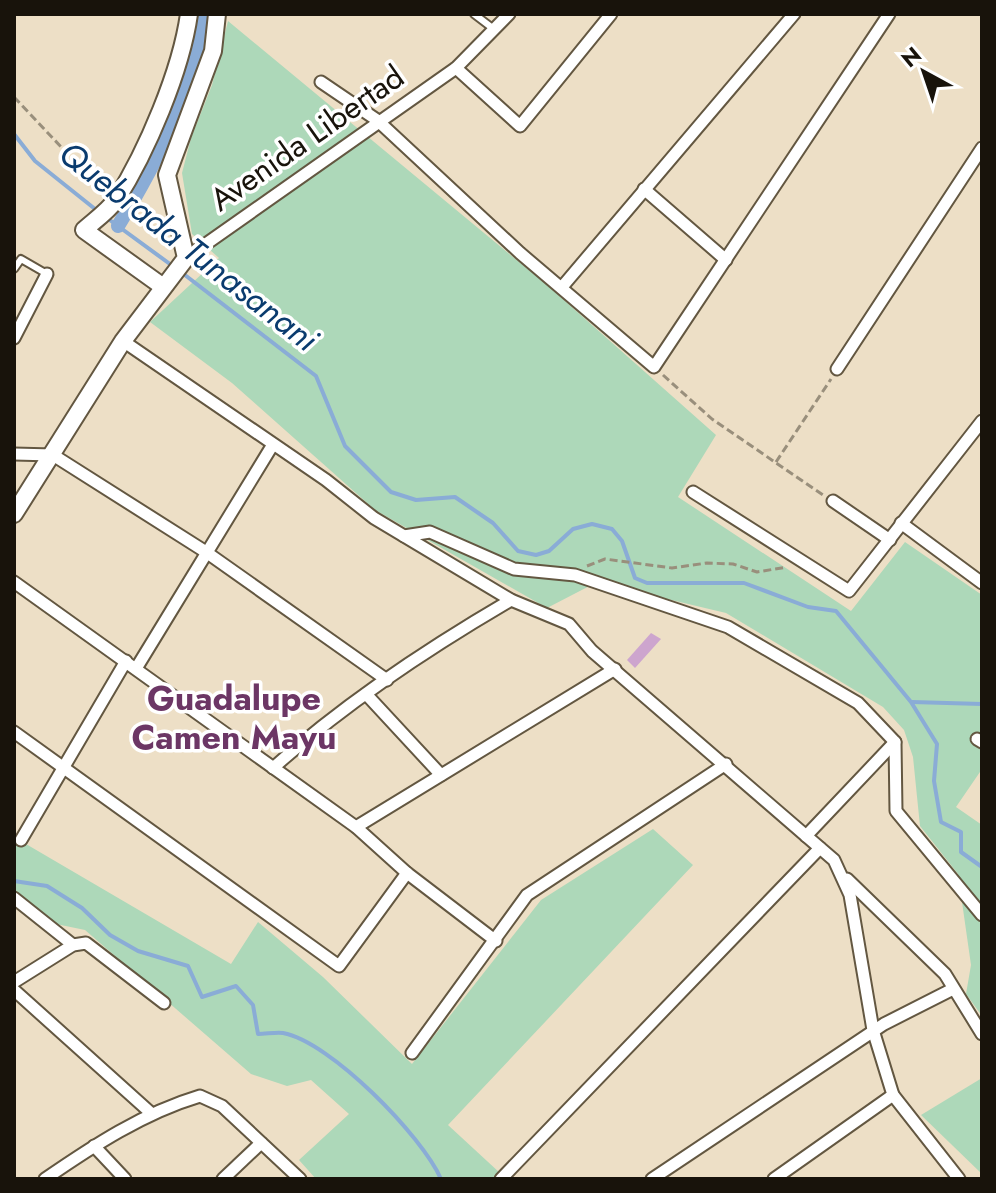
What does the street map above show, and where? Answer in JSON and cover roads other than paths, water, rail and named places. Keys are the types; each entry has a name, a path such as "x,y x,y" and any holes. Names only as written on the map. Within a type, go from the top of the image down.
{"main road":[{"path":"162,286 84,230 116,199 165,93 189,14"},
{"path":"186,258 167,175 213,51 217,14"},
{"name":"Avenida Libertad","path":"14,514 123,341 186,258"}],"street":[{"name":"Avenida Libertad","path":"186,258 377,120 456,68 509,14"},
{"path":"456,68 520,126 611,14"},
{"path":"562,287 794,14"},
{"path":"321,82 377,120 520,253 654,367 889,14"},
{"path":"837,369 982,148"},
{"path":"644,189 726,260"},
{"path":"14,338 47,274"},
{"path":"123,341 404,536 511,600 569,624 592,651 834,860 844,875 945,974 982,1034"},
{"path":"693,492 849,591 982,421"},
{"path":"21,840 63,768 272,446"},
{"path":"14,454 53,455 206,552 387,680"},
{"path":"833,501 890,540"},
{"path":"901,523 982,583"},
{"path":"404,536 430,532 514,569 575,575 728,627 858,703 895,742 896,811 982,915"},
{"path":"14,582 356,827 407,873 496,941"},
{"path":"273,768 366,694 448,636 511,600"},
{"path":"356,827 615,669"},
{"path":"366,694 441,775"},
{"path":"14,732 339,966 407,873"},
{"path":"806,836 895,742"},
{"path":"412,1053 527,895 726,764"},
{"path":"501,1179 820,848"},
{"path":"844,875 873,1031 893,1095 959,1179"},
{"path":"14,898 73,945"},
{"path":"14,982 73,945 86,943 164,1003"},
{"path":"652,1179 873,1031 953,989"},
{"path":"14,990 152,1114"},
{"path":"774,1179 893,1095"},
{"path":"45,1179 94,1146 152,1114 200,1096 212,1100 300,1179"},
{"path":"223,1179 261,1143"},
{"path":"94,1146 125,1179"}],"lane":[{"path":"474,14 495,30"},
{"path":"14,269 21,259 47,274"}],"waterway":[{"path":"118,226 160,151 183,97 204,14"},
{"name":"Quebrada Tunasanani","path":"14,134 35,161 100,213"},
{"name":"Quebrada Tunasanani","path":"107,218 174,267"},
{"name":"Quebrada Tunasanani","path":"181,272 316,376 345,446 391,492 416,500 455,497 493,523 518,551 536,555 549,551 573,529 592,524 612,529 622,541 635,578 647,583 744,583 808,607 836,611 911,702 937,744 934,781 941,822 961,832 961,852 982,867"},
{"name":"Quebrada Tunasanani","path":"912,702 982,704"},
{"path":"14,881 47,886 82,908 110,935 138,951 188,966 202,997 236,986 253,1005 258,1034 283,1033 303,1040 349,1072 415,1139 441,1179"}],"district":[{"name":"Guadalupe Camen Mayu","path":"234,718"}]}
